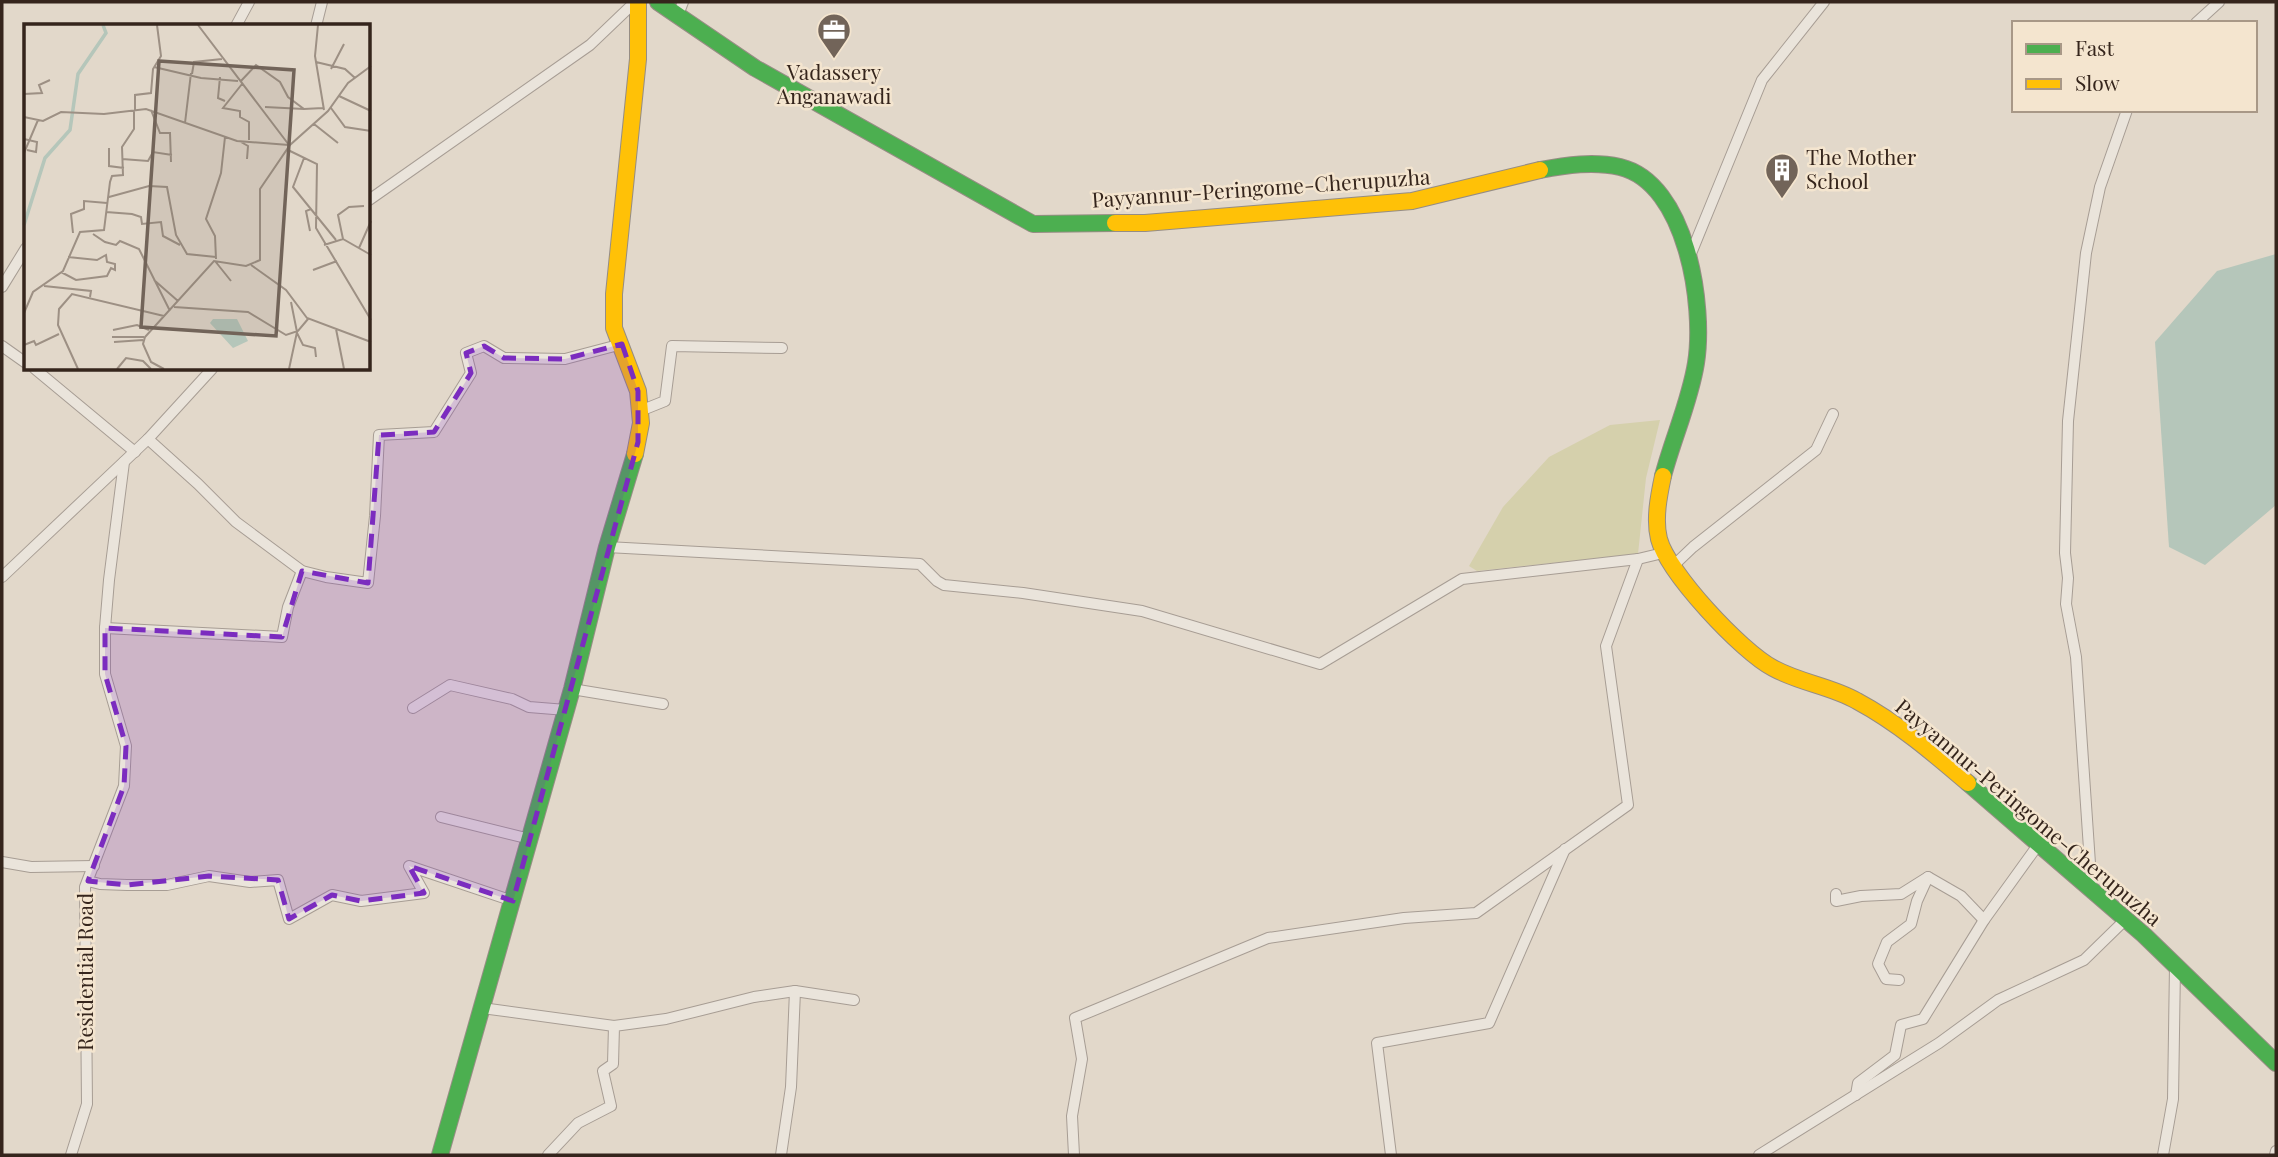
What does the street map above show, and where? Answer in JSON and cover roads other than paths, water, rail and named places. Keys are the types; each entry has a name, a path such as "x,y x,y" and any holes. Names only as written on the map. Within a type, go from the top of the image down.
{"main road":[{"path":"440,1155 572,689 607,547 638,442 638,391 614,328 614,294 638,59 636,2"},
{"name":"Payyannur-Peringome-Cherupuzha","path":"658,2 680,9 755,68 1033,224 1144,223 1412,201 1443,196 1524,172 1597,165 1618,166 1642,176 1658,192 1682,235 1690,256 1697,298 1696,363 1665,468 1657,524 1658,539 1672,567 1752,656 1777,670 1841,693 1904,731 2125,920 2276,1063"}],"street":[{"path":"237,24 249,2"},
{"path":"316,24 322,2"},
{"path":"371,199 590,45 636,2"},
{"path":"1690,256 1762,80 1824,2"},
{"path":"2198,21 2219,2"},
{"path":"2092,893 2076,657 2066,604 2068,421 2086,253 2100,187 2126,112"},
{"path":"2,287 24,251"},
{"path":"148,439 236,522 302,572 368,583 379,435 434,432 471,373 466,353 484,346 504,358 565,359 622,344"},
{"path":"2,346 24,362"},
{"path":"640,411 665,401 672,346 782,348"},
{"path":"37,371 135,452"},
{"path":"2,577 135,452 210,371"},
{"path":"1672,567 1693,547 1816,450 1833,414"},
{"name":"Residential Road","path":"71,1155 87,1104 85,887 124,786 126,746 105,674 105,628 124,462"},
{"path":"607,547 920,564 937,581 944,584 1142,611 1320,664 1462,579 1638,559 1663,553"},
{"path":"1074,1155 1072,1116 1082,1059 1075,1018 1268,938 1404,918 1476,913 1628,805 1606,646 1638,559"},
{"path":"105,628 282,637 288,607 302,572"},
{"path":"413,708 450,685 512,699 529,707 566,710"},
{"path":"572,689 663,704"},
{"path":"441,817 530,839"},
{"path":"1856,1095 1858,1083 1895,1055 1901,1025 1923,1019 1983,920 2038,845"},
{"path":"1391,1155 1377,1043 1489,1023 1565,849"},
{"path":"2,862 31,867 94,866"},
{"path":"88,881 100,884 167,885 208,876 250,882 278,880 289,919 332,895 361,901 424,893 409,866 513,901"},
{"path":"1928,877 1961,896 1983,920"},
{"path":"1836,894 1836,901 1901,894 1928,877"},
{"path":"1899,980 1886,979 1878,964 1887,942 1911,924 1917,901 1928,877"},
{"path":"1759,1155 1939,1043 1997,1000 2084,960 2125,920"},
{"path":"2163,1155 2173,1099 2175,966"},
{"path":"482,1009 614,1026 666,1019 754,997 795,991 854,1000"},
{"path":"781,1155 791,1087 795,991"},
{"path":"548,1155 578,1123 611,1106 603,1071 613,1064 614,1026"}],"place":[{"name":"Vadassery Anganawadi","path":"834,60"},
{"name":"The Mother School","path":"1782,200"}]}
